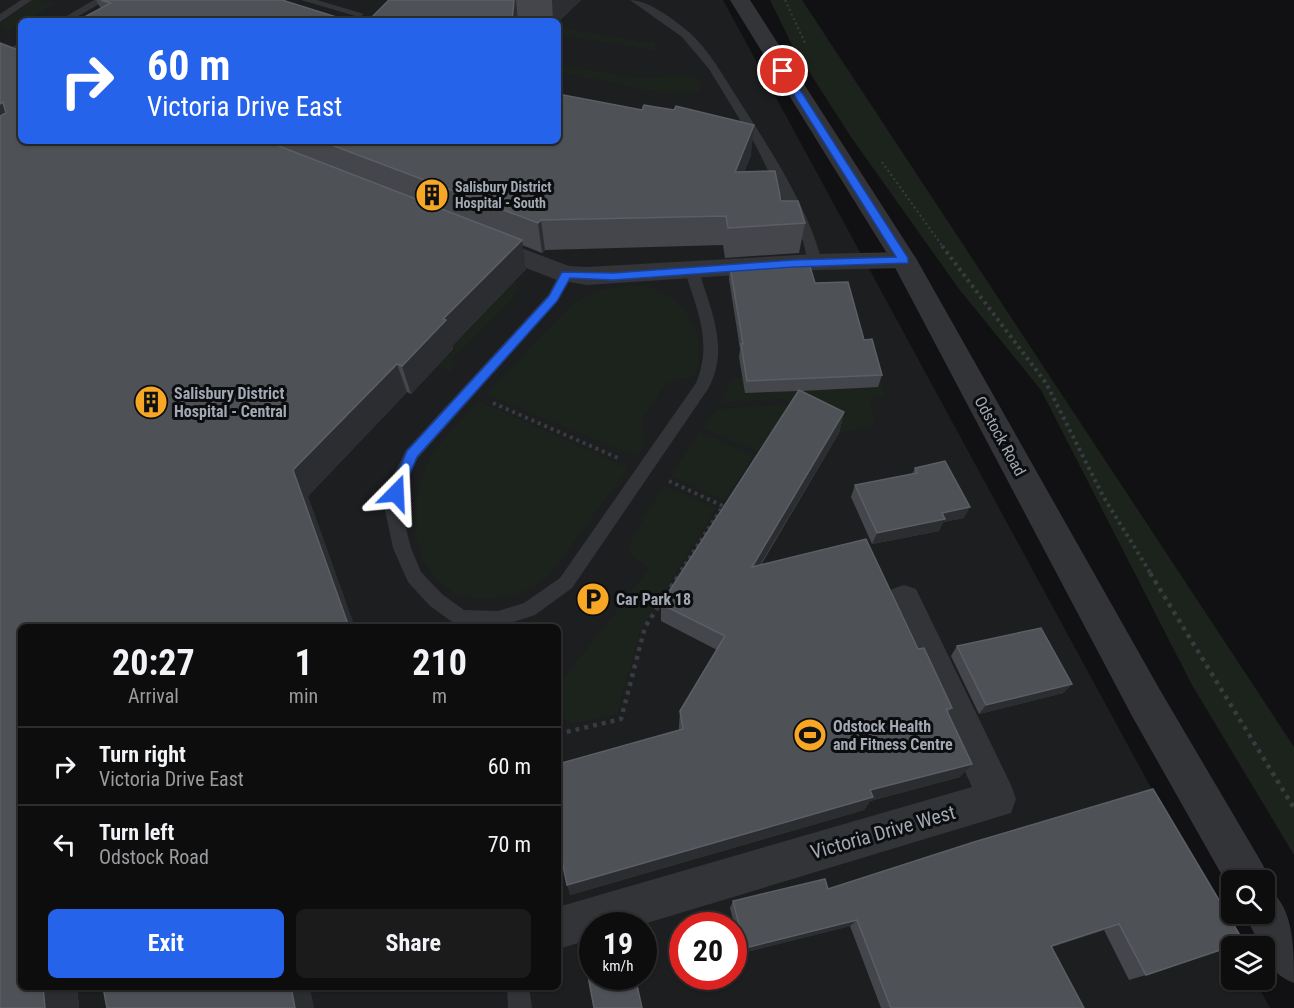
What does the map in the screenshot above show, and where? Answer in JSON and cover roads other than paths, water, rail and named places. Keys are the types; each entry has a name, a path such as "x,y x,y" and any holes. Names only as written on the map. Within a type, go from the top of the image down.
{"street":[{"name":"Odstock Road","path":"740,0 904,260 1140,693 1242,870"},
{"path":"461,233 566,274 613,276 815,262 904,260"},
{"name":"Victoria Drive West","path":"561,927 997,799 904,600"},
{"path":"1273,924 1294,960"}],"lane":[{"path":"0,19 27,0"},
{"path":"68,18 101,0"},
{"path":"306,0 359,14"},
{"path":"635,0 686,35 713,68 762,146 810,241 815,262"},
{"path":"566,274 553,298 412,454 399,480 392,505 394,519 414,578 461,622 498,619 529,609 566,583 686,411 710,368 713,344 692,271"},
{"path":"518,990 520,1008"}],"place":[{"name":"Salisbury District Hospital - South","path":"432,195"},
{"name":"Salisbury District Hospital - Central","path":"151,402"},
{"name":"Car Park 18","path":"593,599"},
{"name":"Odstock Health and Fitness Centre","path":"810,735"}]}
